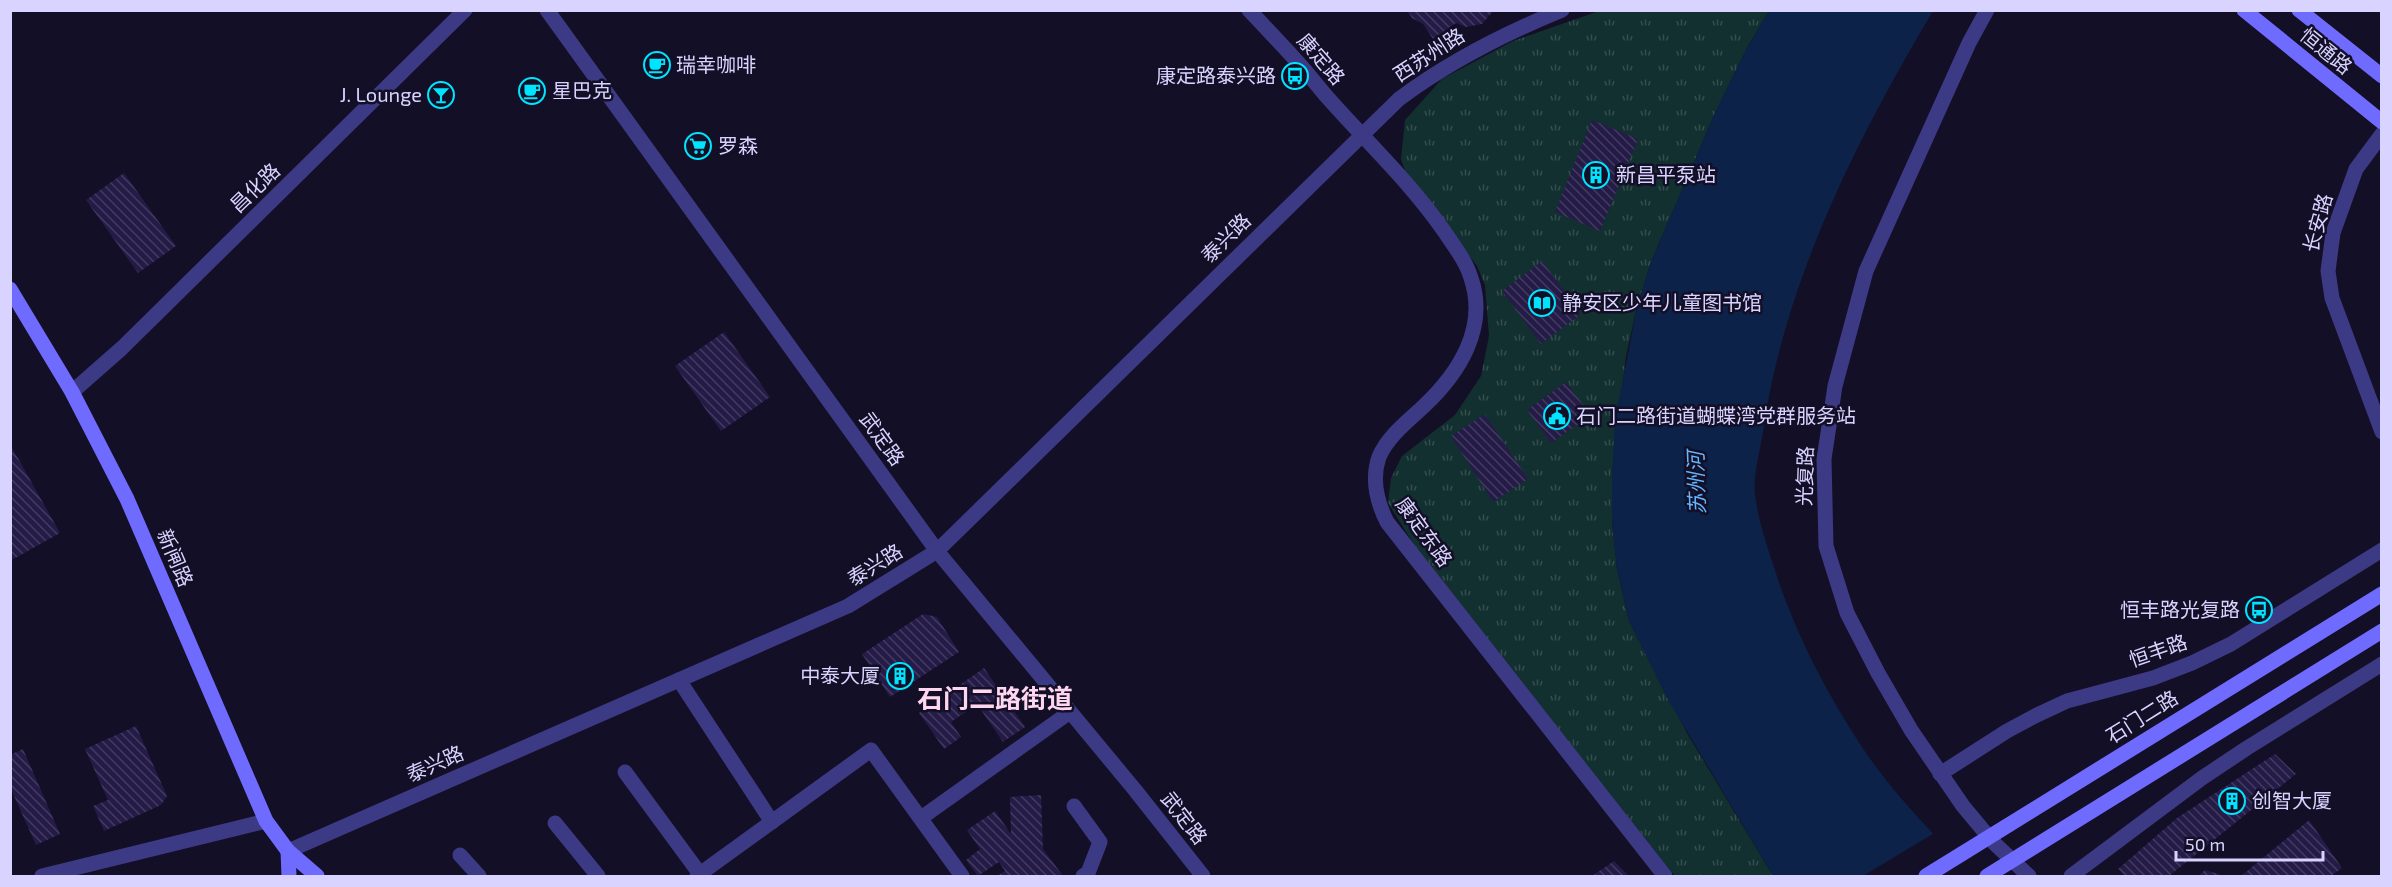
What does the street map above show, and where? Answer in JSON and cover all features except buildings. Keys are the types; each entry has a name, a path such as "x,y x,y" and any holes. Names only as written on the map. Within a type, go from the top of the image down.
{"main road":[{"name":"恒通路","path":"2244,10 2382,122"},
{"name":"恒通路","path":"2299,10 2382,76"},
{"name":"新闸路","path":"10,289 72,392 127,499 266,820 288,851 317,876"},
{"name":"石门二路","path":"1926,876 2382,594"},
{"path":"1987,876 2382,631"},
{"path":"288,851 290,876"}],"street":[{"name":"昌化路","path":"72,392 122,348 465,10"},
{"name":"武定路","path":"547,10 937,551 1203,876"},
{"name":"康定路","path":"1249,10 1362,134"},
{"name":"西苏州路","path":"1362,134 1399,99 1456,60 1518,28 1562,10"},
{"name":"光复路","path":"1987,10 1969,43 1866,271 1835,386 1824,459 1826,546 1848,613 1883,682 1940,774 1993,842 2029,876"},
{"name":"泰兴路","path":"288,851 848,606 937,551 1362,134"},
{"name":"康定东路","path":"1362,134 1437,220 1459,252 1471,278 1476,305 1474,331 1465,355 1427,404 1397,431 1379,457 1375,486 1377,504 1387,522 1665,876"},
{"name":"长安路","path":"2382,134 2356,169 2333,233 2328,271 2332,298 2382,432"},
{"name":"恒丰路","path":"1940,774 2035,716 2095,693 2172,672 2211,654 2382,550"},
{"path":"2071,876 2202,778 2382,664"},
{"path":"679,680 772,822"},
{"path":"921,818 1070,712"},
{"path":"625,772 699,875 871,750 962,876"},
{"path":"1074,806 1100,842 1088,873 1083,876"},
{"path":"42,876 266,820"},
{"path":"555,823 598,876"},
{"path":"460,855 479,876"},
{"path":"1650,858 1653,876"}],"green space":[{"path":"1602,10 1769,11 1748,46 1715,113 1651,262 1637,307 1626,356 1612,475 1612,521 1617,569 1629,621 1688,735 1773,876 1675,876 1425,562 1388,503 1391,478 1402,456 1455,415 1481,376 1489,336 1485,285 1477,266 1407,176 1401,159 1405,120 1442,79 1513,41"}],"water":[{"name":"苏州河","path":"1769,11 1933,11 1851,161 1806,267 1773,376 1757,463 1755,487 1756,504 1769,552 1791,615 1811,660 1835,703 1886,780 1974,876 1773,876 1667,698 1629,621 1617,569 1612,521 1612,475 1615,420 1637,307 1651,262 1715,113 1748,46"}],"pier":[{"path":"1936,832 1977,876 1863,876"}],"place":[{"name":"瑞幸咖啡","path":"657,65"},
{"name":"康定路泰兴路","path":"1295,76"},
{"name":"星巴克","path":"532,91"},
{"name":"J. Lounge","path":"441,95"},
{"name":"罗森","path":"698,146"},
{"name":"新昌平泵站","path":"1596,175"},
{"name":"静安区少年儿童图书馆","path":"1542,303"},
{"name":"石门二路街道蝴蝶湾党群服务站","path":"1557,416"},
{"name":"恒丰路光复路","path":"2259,610"},
{"name":"中泰大厦","path":"900,676"},
{"name":"创智大厦","path":"2232,801"}],"district":[{"name":"石门二路街道","path":"995,699"}]}
